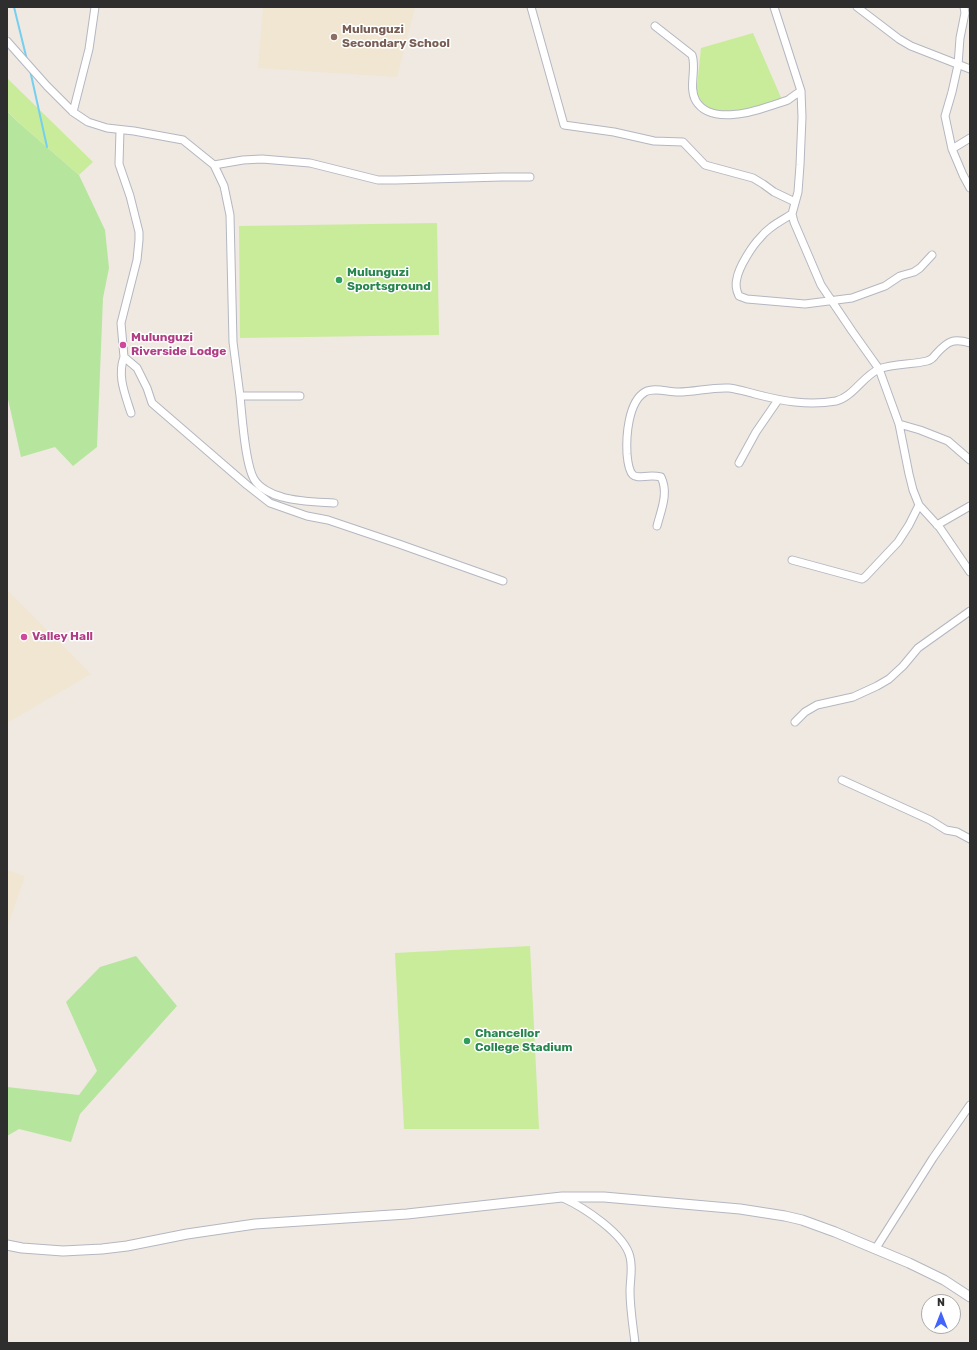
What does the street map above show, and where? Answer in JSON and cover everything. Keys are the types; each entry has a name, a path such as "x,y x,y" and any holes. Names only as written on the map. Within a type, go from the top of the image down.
{"street":[{"path":"73,112 89,49 95,7"},
{"path":"531,7 564,125 614,132 654,141 683,142 705,165 753,178 774,192 795,202"},
{"path":"774,7 801,91 802,117 800,165 798,192 792,214 794,222 821,285 879,369 899,424 905,458 913,490 919,505 937,525 970,572"},
{"path":"857,7 899,39 911,46 970,69"},
{"path":"964,7 965,13 960,38 958,64 945,116 952,149 970,188"},
{"path":"655,26 692,55 694,61 693,89 696,100 705,110 718,114 737,114 760,109 787,100 801,91"},
{"path":"7,41 47,86 73,112 88,122 107,128 183,140 214,165 224,186 230,215 233,342 249,468 255,480 265,489 281,497 334,503"},
{"path":"120,130 119,164 130,196 139,232 137,260 121,324 124,357 121,370 121,380 131,412"},
{"path":"952,149 970,138"},
{"path":"214,165 243,160 262,159 310,163 378,180 530,177"},
{"path":"792,214 771,227 759,238 745,260 737,278 736,290 739,296 747,299 804,304 852,298 885,286 900,276 914,272 920,268 932,255"},
{"path":"657,526 665,497 663,481 661,477 656,476 641,478 634,476 631,473 627,460 627,428 637,400 645,392 653,390 679,392 712,388 730,388 798,404 818,404 838,400 852,392 879,369 907,363 928,361 933,358 946,344 953,341 960,340 970,343"},
{"path":"124,357 137,368 152,403 252,490 270,503 307,516 328,520 503,581"},
{"path":"240,396 300,396"},
{"path":"739,463 756,432 778,400"},
{"path":"899,424 948,440 970,460"},
{"path":"792,560 862,579 865,578 898,542 919,505"},
{"path":"937,525 970,506"},
{"path":"795,722 805,712 817,705 854,697 889,679 903,666 918,648 970,611"},
{"path":"842,780 930,820 946,830 957,832 970,839"},
{"path":"876,1248 929,1165 970,1105"},
{"path":"562,1197 575,1203 599,1220 625,1245 629,1252 631,1265 630,1293 635,1343"},
{"path":"7,1245 22,1248 63,1250 102,1249 255,1224 407,1214 562,1197 604,1197 740,1209 785,1216 836,1232 876,1248 944,1280 970,1296"}],"shaded area":[{"name":"Mulunguzi Secondary School","path":"263,7 415,7 397,77 258,68"},
{"path":"7,590 91,674 7,723"},
{"path":"7,870 25,876 7,928"}],"green space":[{"path":"753,33 783,102 734,113 706,110 696,96 701,48"},
{"path":"7,78 93,162 79,175 7,111"},
{"path":"7,111 79,175 105,230 109,268 103,298 97,447 73,466 55,447 21,457 7,395"},
{"name":"Mulunguzi Sportsground","path":"437,223 439,335 240,338 239,226"},
{"name":"Chancellor College Stadium","path":"530,946 539,1129 404,1129 395,953"},
{"path":"136,956 177,1006 80,1114 71,1142 19,1129 7,1136 7,1087 79,1095 97,1071 66,1002 100,967"}],"waterway":[{"path":"14,7 27,60"},
{"path":"30,70 47,147"}],"place":[{"name":"Mulunguzi Secondary School","path":"334,37"},
{"name":"Mulunguzi Sportsground","path":"339,280"},
{"name":"Mulunguzi Riverside Lodge","path":"123,345"},
{"name":"Valley Hall","path":"24,637"},
{"name":"Chancellor College Stadium","path":"467,1041"}]}
